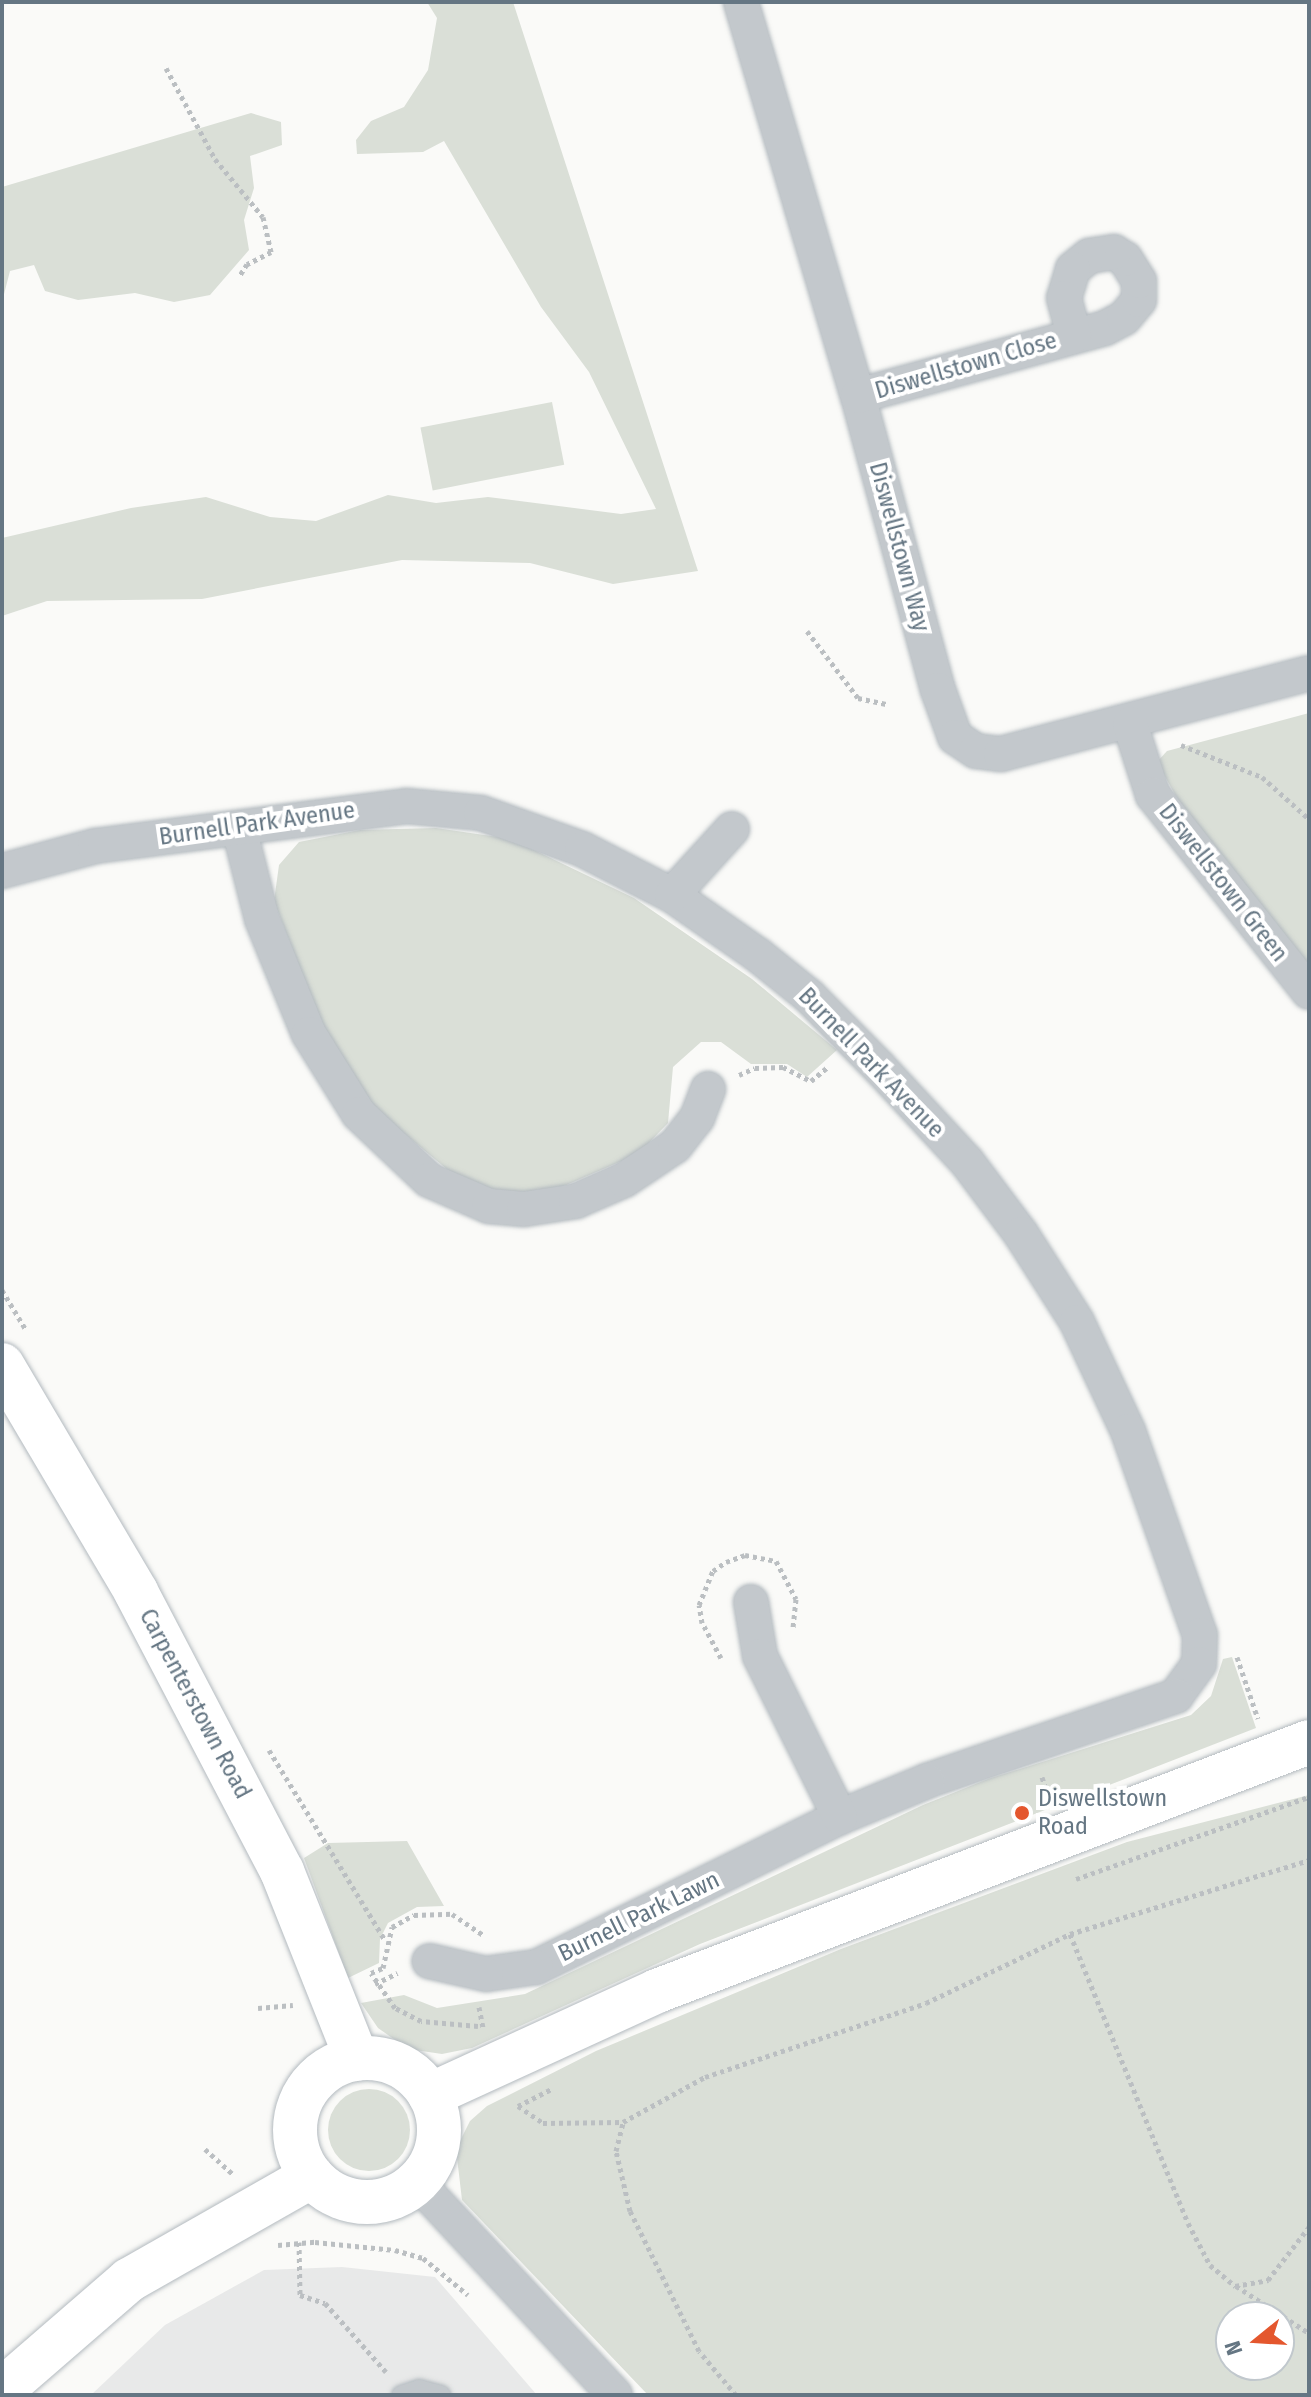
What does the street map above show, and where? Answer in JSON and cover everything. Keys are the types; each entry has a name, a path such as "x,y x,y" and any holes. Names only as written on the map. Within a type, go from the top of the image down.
{"street":[{"name":"Diswellstown Way","path":"741,2 858,396 938,690 955,737 976,751 1001,754 1130,724 1309,673"},
{"name":"Diswellstown Close","path":"858,396 1074,336"},
{"name":"Diswellstown Green","path":"1130,724 1153,795 1309,992"},
{"name":"Burnell Park Avenue","path":"2,871 95,846 373,808 460,809 582,849 672,895 758,955 835,1020 986,1186 1050,1276 1125,1424 1181,1580 1200,1635 1201,1654 1192,1679"},
{"path":"239,828 273,954 314,1043 359,1114 429,1180 489,1206 524,1209 576,1201 624,1180 675,1146 697,1118 708,1089"},
{"path":"672,895 732,829"},
{"name":"Carpenterstown Road","path":"2,1365 136,1592 277,1861 357,2059"},
{"path":"751,1602 760,1656 840,1817"},
{"name":"Burnell Park Lawn","path":"429,1961 486,1974 536,1967 840,1817 927,1781 1159,1704 1176,1696 1192,1679"},
{"path":"430,2095 495,2068 657,1991 1309,1742"},
{"path":"357,2059 381,2060 405,2069 430,2095 438,2120 438,2144 417,2182 391,2199 362,2202 334,2194 312,2176 296,2139 298,2112 319,2077 357,2059"},
{"path":"2,2390 129,2280 312,2176"},
{"path":"417,2182 611,2394"}],"lane":[{"path":"401,2395 419,2389 441,2395"}],"path":[{"path":"166,68 215,159 263,217 271,252 247,264 240,275"},
{"path":"807,631 858,698 887,704"},
{"path":"1130,724 1262,777 1309,819"},
{"path":"708,1089 770,1066 811,1081 831,1064 841,1075"},
{"path":"727,1670 702,1623 699,1605 713,1571 726,1562 745,1555 776,1561 796,1599 797,1619 788,1642"},
{"path":"1032,1747 1061,1837"},
{"path":"1060,1884 1309,1797"},
{"path":"495,2068 518,2106 543,2123 623,2122 705,2077 926,2003 1070,1934 1309,1860"},
{"path":"483,2026 447,2027 421,2021 395,2008 371,1973 383,1968 392,1927 414,1915 452,1914 495,1940"},
{"path":"1070,1934 1188,2223 1210,2265 1235,2286 1309,2333"},
{"path":"518,2106 558,2085"},
{"path":"623,2122 616,2151 630,2211 699,2351 736,2395"},
{"path":"1235,2286 1268,2280 1307,2236 1309,2227"},
{"path":"299,2242 300,2295 325,2303 391,2378"},
{"path":"269,2248 299,2242 395,2250 423,2258 473,2300"}],"shaded area":[{"path":"427,2 513,2 698,571 613,584 530,563 402,560 202,599 47,601 2,616 2,538 131,508 206,497 270,517 316,521 388,495 436,503 488,497 621,514 656,509 589,372 541,307 444,141 423,152 357,154 356,140 371,121 404,107 428,70 437,18"},
{"path":"251,113 281,122 282,145 250,156 254,188 244,220 249,250 210,295 174,302 135,293 78,300 45,291 34,265 10,271 2,302 2,187"},
{"path":"552,402 564,465 433,490 420,428"},
{"path":"1309,713 1309,966 1188,818 1157,762 1167,751"},
{"path":"436,828 511,839 634,898 752,979 837,1050 807,1077 787,1064 751,1064 721,1042 701,1042 673,1067 668,1123 638,1154 550,1192 499,1193 454,1175 377,1111 358,1083 321,1023 274,901 279,865 299,842 360,830"},
{"path":"1232,1657 1256,1728 700,1944 472,2048 442,2054 408,2049 378,2028 361,2003 404,1995 437,2008 525,1994 923,1805 988,1779 1191,1715 1211,1696 1223,1659"},
{"path":"1309,1795 1309,2395 648,2395 462,2200 456,2149 470,2121 487,2106 596,2051 841,1949 1127,1842"},
{"path":"407,1841 444,1906 417,1907 388,1923 380,1939 379,1963 348,1978 304,1858 328,1843"},
{"path":"369,2089 385,2092 398,2101 407,2114 410,2130 407,2146 398,2159 385,2168 369,2171 353,2168 340,2159 331,2146 328,2130 331,2114 340,2101 353,2092"},
{"path":"342,2267 435,2277 537,2395 91,2395 165,2325 264,2270"}],"place":[{"name":"Diswellstown Road","path":"1022,1813"}]}
